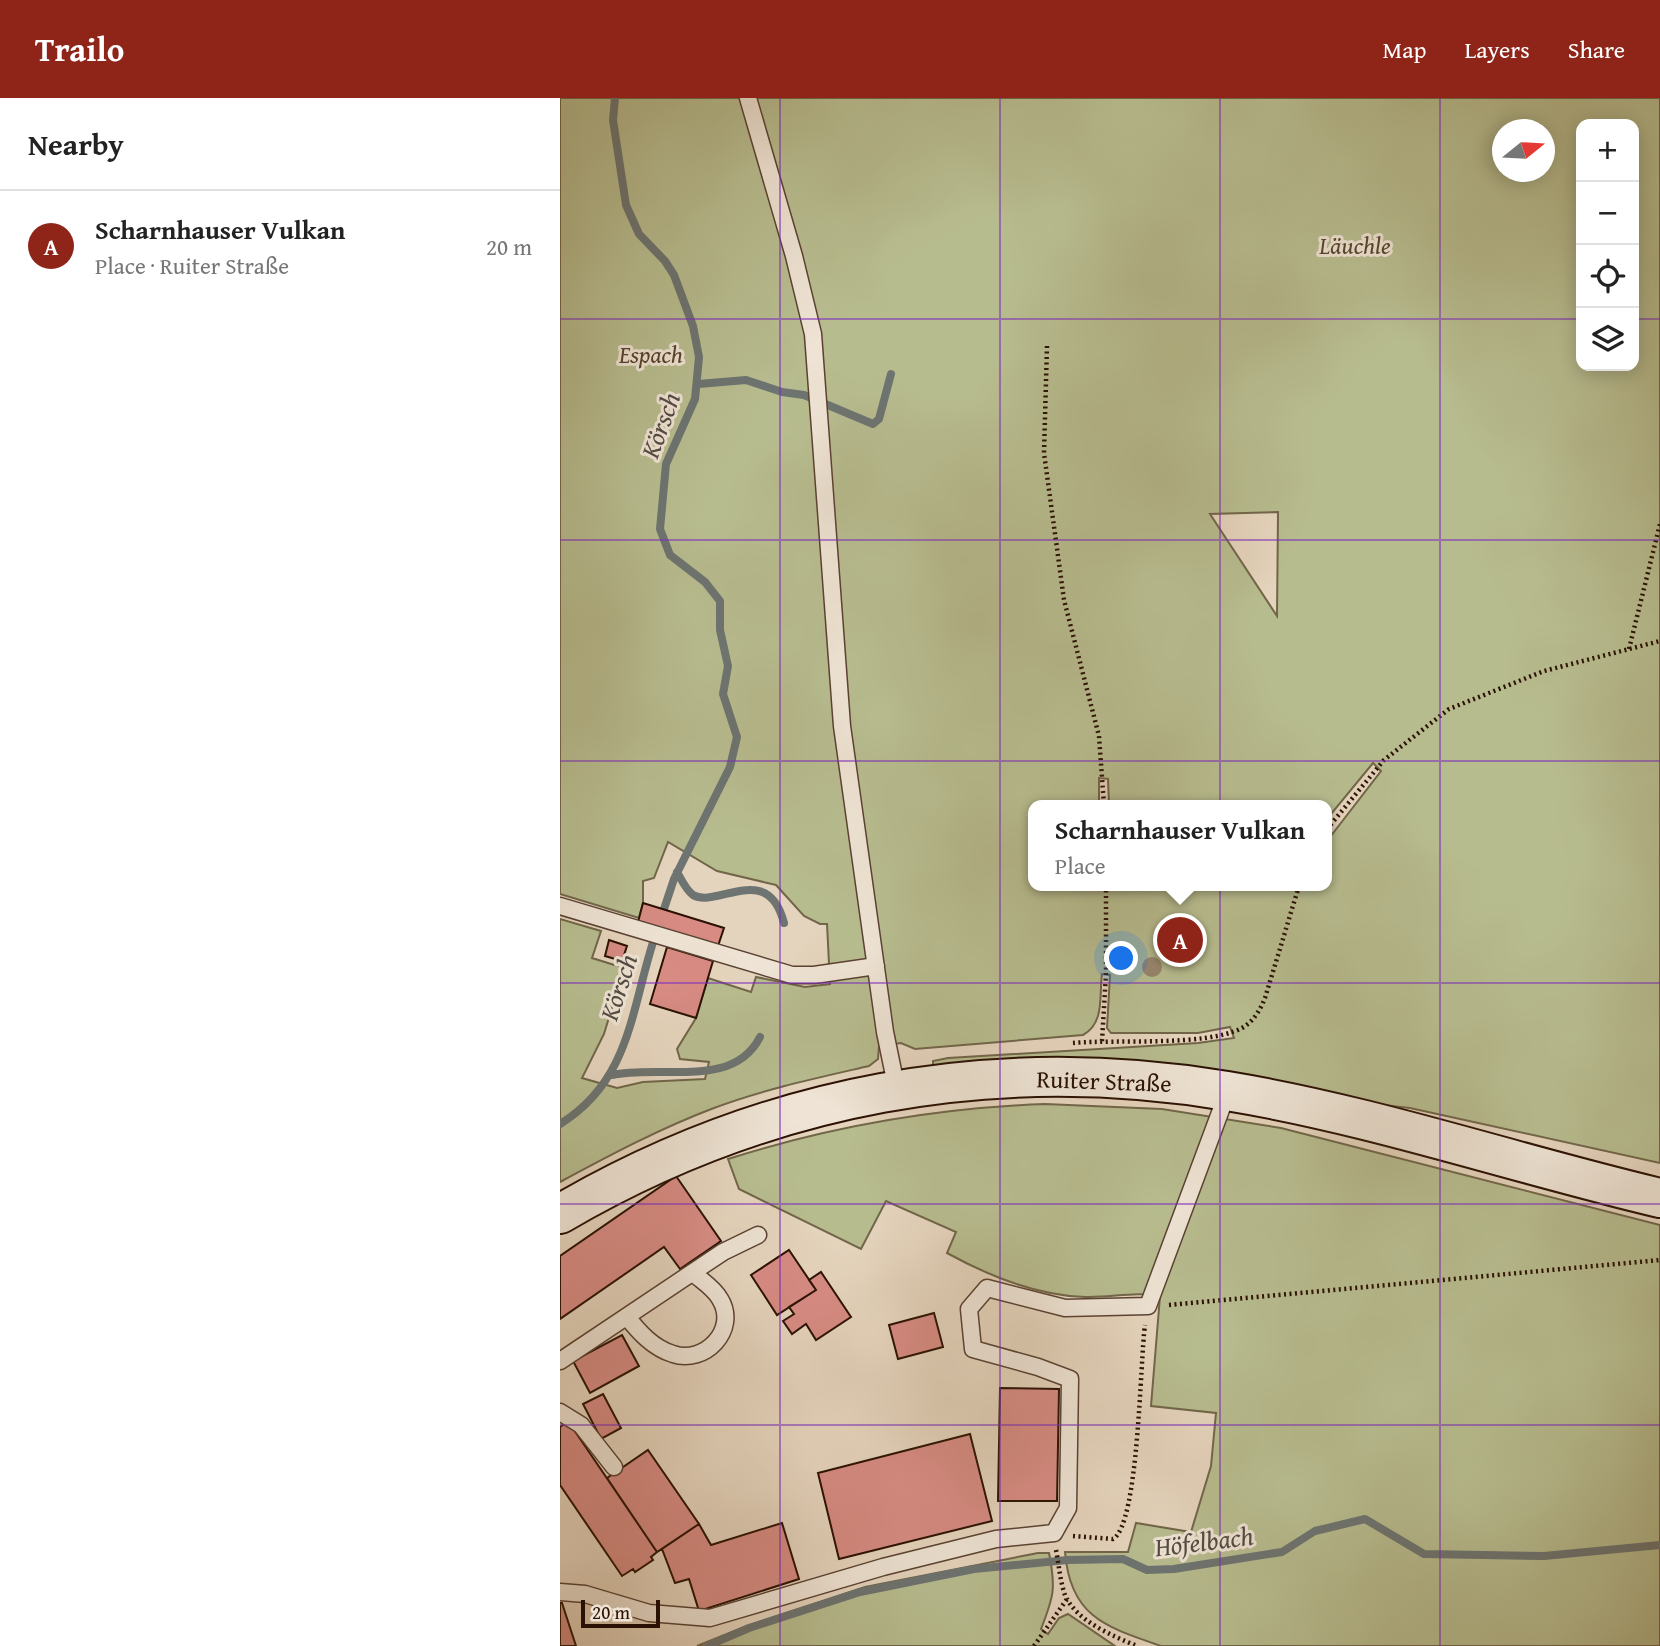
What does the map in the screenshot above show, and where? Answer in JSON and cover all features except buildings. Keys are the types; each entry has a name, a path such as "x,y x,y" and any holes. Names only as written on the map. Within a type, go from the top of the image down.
{"main road":[{"name":"Ruiter Straße","path":"560,1214 626,1178 700,1143 797,1112 897,1090 978,1080 1091,1077 1228,1091 1330,1113 1660,1198"}],"lane":[{"path":"748,98 800,278 813,334 842,726 876,966 897,1090"},
{"path":"560,906 799,976 876,966"},
{"path":"560,1592 585,1594 649,1613 710,1618 883,1567 996,1539 1055,1540 1068,1508 1070,1379 1038,1367 972,1349 968,1309 987,1288 1065,1308 1148,1306 1228,1091"},
{"path":"560,1361 723,1252 758,1235"},
{"path":"626,1317 643,1336 670,1353 689,1356 708,1349 721,1336 724,1311 715,1292 693,1273"},
{"path":"560,1412 581,1425 614,1466"}],"path":[{"path":"1047,346 1044,453 1065,600 1099,736 1104,800"},
{"path":"1629,649 1660,524"},
{"path":"1332,824 1384,760 1449,709 1544,671 1660,641"},
{"path":"1102,1041 1106,974 1106,891"},
{"path":"1064,1044 1214,1036 1241,1028 1251,1021 1265,998 1297,891"},
{"path":"1137,1646 1100,1628 1067,1598 1055,1540 1106,1540 1115,1538 1121,1530 1135,1465 1141,1360 1148,1306 1660,1260"},
{"path":"1034,1646 1067,1598"}],"green space":[{"path":"560,98 1660,98 1660,1163 1410,1108 1329,1099 933,1072 933,1061 948,1058 1198,1043 1234,1038 1230,1027 1198,1033 1111,1033 1107,1028 1110,975 1102,974 1098,1016 1095,1024 1083,1035 915,1049 901,1043 879,1046 878,1059 869,1066 772,1090 714,1108 655,1133 560,1182 560,919 601,931 592,958 624,968 604,1034 582,1078 617,1088 643,1082 705,1079 709,1062 680,1059 677,1049 696,1018 708,978 751,992 756,977 805,987 830,984 827,924 820,924 804,916 776,885 717,871 668,842 654,878 643,881 643,903 639,918 560,894","holes":["1278,512 1277,616 1210,514"]},
{"path":"1045,1104 1162,1109 1281,1128 1660,1225 1660,1646 1161,1646 1108,1625 1094,1616 1074,1591 1065,1552 1128,1552 1136,1523 1191,1532 1211,1466 1216,1413 1151,1406 1160,1296 1067,1296 1031,1289 947,1253 956,1232 886,1201 861,1249 739,1189 728,1159 845,1128 924,1114"},
{"path":"1049,1553 1053,1575 1051,1600 1041,1629 1048,1634 1059,1618 1068,1614 1115,1646 697,1646 747,1626 865,1587"}],"waterway":[{"name":"Körsch","path":"615,98 613,120 626,205 639,234 665,261 674,275 693,326 699,357 695,399 666,464 660,529 670,555 705,582 720,601 720,630 728,666 723,694 737,737 730,767 674,879 661,918"},
{"path":"698,384 746,380 782,392 804,395 873,424 879,419 891,374"},
{"name":"Körsch","path":"677,872 690,893 703,898 755,890 766,894 776,904 784,923"},
{"name":"Körsch","path":"560,1124 584,1106 602,1086 615,1063 634,1014 656,933"},
{"name":"Körsch","path":"612,1075 714,1069 732,1064 748,1053 760,1037"},
{"name":"Höfelbach","path":"707,1646 749,1628 860,1592 974,1569 1068,1560 1123,1559 1147,1570 1174,1569 1282,1552 1315,1531 1365,1519 1424,1554 1544,1556 1660,1545"}],"place":[{"name":"Scharnhauser Vulkan","path":"1180,940"}],"park label":[{"name":"Läuchle","path":"1355,245"},
{"name":"Espach","path":"651,354"}]}
